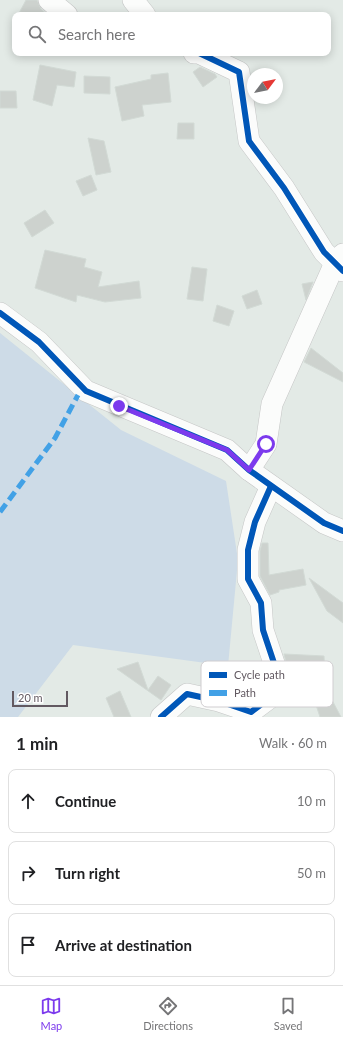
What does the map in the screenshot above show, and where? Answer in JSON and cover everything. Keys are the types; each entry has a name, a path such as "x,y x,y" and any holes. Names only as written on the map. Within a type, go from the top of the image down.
{"street":[{"path":"49,0 63,12"},
{"path":"133,0 142,12"},
{"path":"205,56 239,72 249,141 284,188 324,252 340,262 272,404 266,444 249,470"},
{"path":"0,313 39,342 82,393 227,450 249,470 271,486 324,523 343,531"},
{"path":"271,486 255,522 248,550 248,579 261,604 263,630 273,661"},
{"path":"161,717 187,694 201,697"},
{"path":"236,707 251,712 258,707"}],"shaded area":[{"path":"0,333 121,430 226,481 238,560 228,661 201,661 201,662 73,645 18,717 0,717"}],"building":[{"path":"26,0 37,0 41,9 44,12 20,12"},
{"path":"40,65 76,72 74,87 57,85 52,106 33,100"},
{"path":"200,67 215,74 217,77 203,87 193,72"},
{"path":"168,73 171,102 142,105 144,116 122,121 115,87 151,79 151,75"},
{"path":"84,76 110,77 110,94 84,93"},
{"path":"0,91 16,91 17,108 0,108"},
{"path":"178,123 194,123 194,139 177,139"},
{"path":"88,138 104,141 111,172 96,175"},
{"path":"91,175 97,190 83,196 76,181"},
{"path":"45,210 54,223 32,237 24,223"},
{"path":"45,250 86,259 84,267 102,272 98,287 139,281 141,298 105,302 77,295 76,302 35,288"},
{"path":"192,267 207,269 203,301 187,299"},
{"path":"313,282 306,300 302,284"},
{"path":"257,290 262,304 247,309 242,296"},
{"path":"217,305 234,311 229,326 213,321"},
{"path":"311,348 343,373 343,382 304,362"},
{"path":"262,543 268,543 269,575 303,569 306,585 279,590 279,592 270,595 260,576 260,551"},
{"path":"309,578 343,603 343,623 327,611"},
{"path":"284,654 324,656 324,661 286,661"},
{"path":"138,662 148,690 158,676 171,685 161,700 117,669"},
{"path":"120,691 131,717 114,717 106,698"},
{"path":"333,702 341,717 320,717 317,707 333,707"}],"marked path":[{"path":"0,512 55,438 78,395"}],"cycle path":[{"path":"205,56 239,72 249,141 284,188 324,252 343,271"},
{"path":"0,313 39,342 86,391 227,450 249,470 324,523 343,531"},
{"path":"271,486 255,522 248,550 248,579 261,603 263,630 273,661"},
{"path":"161,717 187,694 201,697"},
{"path":"236,707 251,712 258,707"}],"route":[{"path":"119,406 227,450 249,470 266,444"}]}
